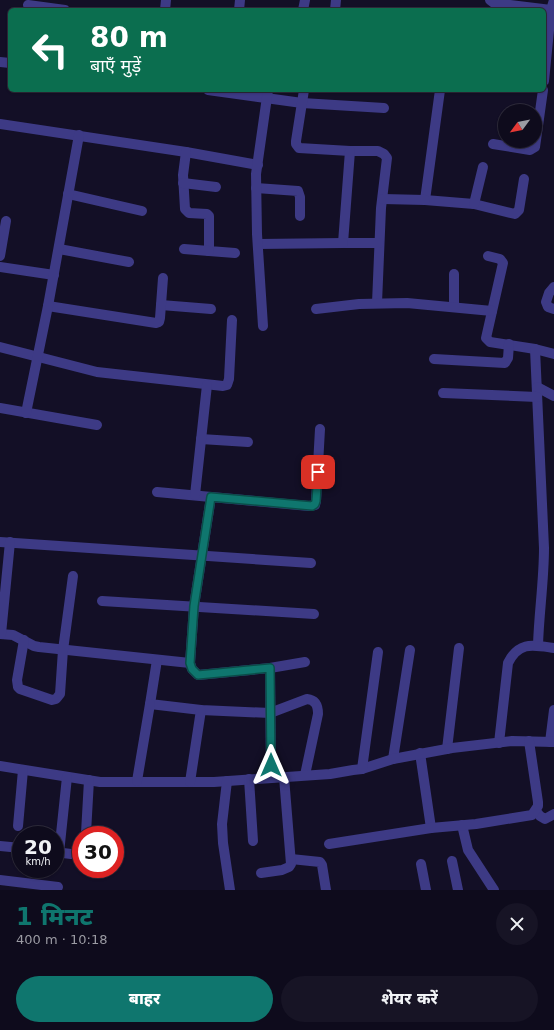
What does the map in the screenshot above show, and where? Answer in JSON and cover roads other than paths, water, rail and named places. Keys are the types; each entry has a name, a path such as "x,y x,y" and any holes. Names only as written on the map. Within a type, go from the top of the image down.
{"street":[{"path":"490,0 494,3 552,5 546,62"},
{"path":"28,5 50,8"},
{"path":"238,92 267,94 302,103 384,108"},
{"path":"304,92 296,141 299,148 378,151 386,155 387,158 379,243 377,303"},
{"path":"425,200 440,92"},
{"path":"493,144 530,150 535,147 543,92"},
{"path":"264,326 258,244 256,188 267,94"},
{"path":"0,124 186,152 258,165"},
{"path":"26,413 59,249 79,135"},
{"path":"343,243 350,151"},
{"path":"186,152 183,168 185,209 188,213 207,214 209,216 209,251"},
{"path":"474,204 483,167"},
{"path":"382,199 425,200 474,204 517,213 519,210 524,179"},
{"path":"183,183 216,187"},
{"path":"256,188 298,191 300,197 300,216"},
{"path":"68,194 142,211"},
{"path":"0,256 6,220"},
{"path":"258,244 379,243"},
{"path":"59,249 129,262"},
{"path":"184,249 235,253"},
{"path":"488,256 500,259 503,263 486,338 487,340 490,342 535,348 554,354"},
{"path":"0,267 54,275"},
{"path":"454,274 454,307"},
{"path":"48,306 156,324 159,322 160,318 163,278"},
{"path":"554,287 549,293 546,302 548,307 554,308"},
{"path":"316,309 377,303 407,303 492,311"},
{"path":"161,305 211,309"},
{"path":"0,347 110,374 223,386 227,385 229,382 232,320"},
{"path":"434,359 505,363 508,358 508,344"},
{"path":"535,348 543,496 544,548 544,572 539,618 538,645"},
{"path":"195,495 207,385"},
{"path":"443,393 537,392 554,396"},
{"path":"0,408 97,425"},
{"path":"157,492 309,506 315,504 320,429"},
{"path":"201,439 248,442"},
{"path":"211,497 194,606 190,663 192,669 198,675 270,668 305,662"},
{"path":"190,663 34,646 13,635 1,634 5,542 311,564"},
{"path":"24,640 17,680 18,687 52,700 56,699 60,694 73,576"},
{"path":"102,602 194,606 314,614"},
{"path":"499,743 508,663 518,649 524,646 538,645 554,648"},
{"path":"447,749 459,648"},
{"path":"393,759 410,650"},
{"path":"362,769 378,652"},
{"path":"137,781 157,660"},
{"path":"270,668 271,778"},
{"path":"150,704 201,710 270,713 307,699 312,699 318,706 318,714 305,775"},
{"path":"190,782 201,710"},
{"path":"0,766 67,777 117,782 227,781 330,774 362,769 393,759 447,749 529,741 552,742 554,710"},
{"path":"329,844 430,828 532,815 536,811 538,802 529,741"},
{"path":"420,753 430,828"},
{"path":"18,826 23,770"},
{"path":"261,873 290,867 291,859 284,776"},
{"path":"60,826 67,777"},
{"path":"249,779 253,841"},
{"path":"86,826 89,780"},
{"path":"227,781 222,824 223,844 230,890"},
{"path":"536,811 545,819 554,814"},
{"path":"462,825 468,850 494,890"},
{"path":"0,846 12,847"},
{"path":"64,853 71,854"},
{"path":"291,859 320,862 322,865 326,890"},
{"path":"452,861 458,890"},
{"path":"421,864 426,890"},
{"path":"0,880 58,887"}]}
